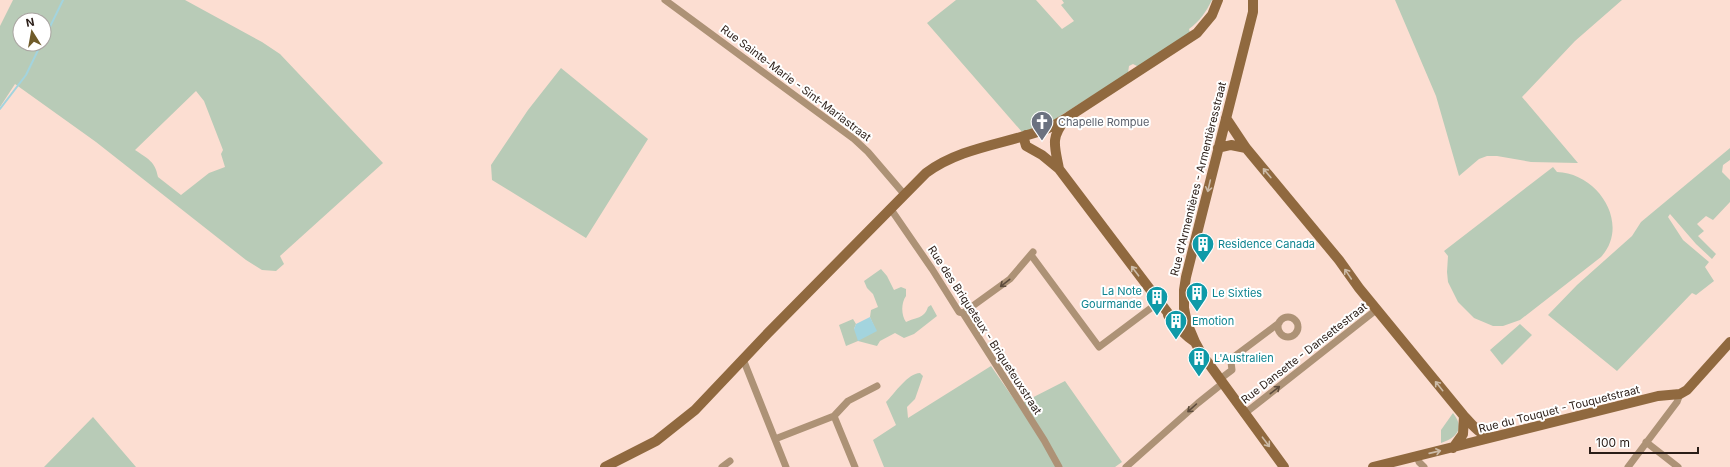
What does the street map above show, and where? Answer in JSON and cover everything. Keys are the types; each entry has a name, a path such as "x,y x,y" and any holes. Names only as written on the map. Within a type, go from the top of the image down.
{"street":[{"name":"Rue Sainte-Marie - Sint-Mariastraat","path":"665,0 854,139 868,152 904,194"},
{"path":"1253,0 1253,12"},
{"path":"1253,12 1258,0"},
{"path":"605,467 656,441 695,410 890,208 923,176 943,161 968,152 1026,135 1051,131 1068,117 1197,33 1208,20 1218,3"},
{"name":"Rue d'Armentières - Armentièresstraat","path":"1253,12 1184,283 1184,308 1187,323 1195,342 1244,414 1284,467"},
{"path":"1226,118 1246,148 1339,260 1376,310 1464,416 1480,432 1486,436 1493,437"},
{"path":"1051,131 1059,169"},
{"path":"1026,135 1024,139 1026,146"},
{"path":"995,145 1026,146 1042,155 1059,169 1168,313 1179,330 1195,342"},
{"path":"1218,148 1232,146 1246,148"},
{"path":"1042,155 1055,148"},
{"name":"Rue des Briqueteux - Briqueteuxstraat","path":"890,208 932,269 954,305 959,312 963,313 1044,440 1059,467"},
{"path":"963,313 1010,279 1032,253 1099,347 1159,302"},
{"path":"1168,313 1184,308"},
{"name":"Rue Dansette - Dansettestraat","path":"1244,414 1376,310"},
{"path":"1126,467 1232,370 1231,362 1235,356 1278,323"},
{"path":"1628,467 1677,402 1680,394 1690,387 1730,342"},
{"path":"743,359 786,467"},
{"path":"775,439 834,416 848,401 877,386"},
{"name":"Rue du Touquet - Touquetstraat","path":"1373,467 1483,441 1493,437 1658,396 1680,394"},
{"path":"834,416 855,467"},
{"path":"1453,448 1463,434 1464,416"},
{"path":"1646,442 1678,467"},
{"path":"1417,456 1419,462 1424,467"},
{"path":"722,467 730,461"}],"green space":[{"path":"13,0 185,0 262,42 280,54 383,163 280,256 284,264 276,271 262,270 246,260 96,142 15,84 0,107 0,26","holes":["196,91 204,101 223,150 221,154 225,167 209,173 181,195 158,177 153,164 135,150"]},
{"path":"956,0 1036,0 1062,29 1074,21 1061,5 1064,3 1062,0 1212,0 1202,16 1189,29 1190,33 1139,67 1133,64 1129,66 1128,73 1049,123 1022,132 927,23"},
{"path":"1395,0 1622,0 1575,41 1522,97 1578,163 1531,162 1497,156 1487,156 1479,159 1459,176 1436,96"},
{"path":"561,68 648,139 586,238 492,180 491,165 528,110"},
{"path":"1730,148 1730,160 1723,165 1722,172 1730,180 1730,202 1713,220 1706,216 1697,224 1704,231 1698,236 1716,254 1712,259 1696,244 1670,214 1668,217 1683,240 1709,262 1705,267 1714,281 1696,295 1692,293 1617,371 1548,315 1577,285 1632,236 1641,222"},
{"path":"1553,167 1557,172 1572,175 1585,181 1597,191 1606,202 1611,216 1613,230 1609,244 1601,257 1520,320 1503,326 1493,326 1474,318 1458,302 1448,282 1448,256 1444,251"},
{"path":"881,269 887,276 894,290 901,287 906,289 906,296 902,309 906,322 922,316 931,305 937,316 914,334 904,338 895,333 880,341 877,346 858,341 846,346 839,325 853,319 856,324 854,329 876,331 870,317 871,310 878,307 873,294 867,288 864,281"},
{"path":"1520,324 1532,335 1502,365 1490,350"},
{"path":"991,366 1018,405 1065,381 1122,462 1115,467 884,467 873,440 896,425 886,402 906,380 915,374 920,373 923,376 915,399 907,407 908,418"},
{"path":"1453,413 1457,418 1459,428 1458,432 1447,441 1441,443 1441,430"},
{"path":"93,417 136,467 44,467"}],"water":[{"path":"870,317 877,331 858,341 854,329 856,324"}],"waterway":[{"path":"52,23 63,0"},
{"path":"0,109 26,75 37,52"}],"place":[{"name":"Chapelle Rompue","path":"1042,142"},
{"name":"Residence Canada","path":"1203,264"},
{"name":"Le Sixties","path":"1197,312"},
{"name":"La Note Gourmande","path":"1157,316"},
{"name":"Emotion","path":"1176,340"},
{"name":"L'Australien","path":"1199,378"}]}
